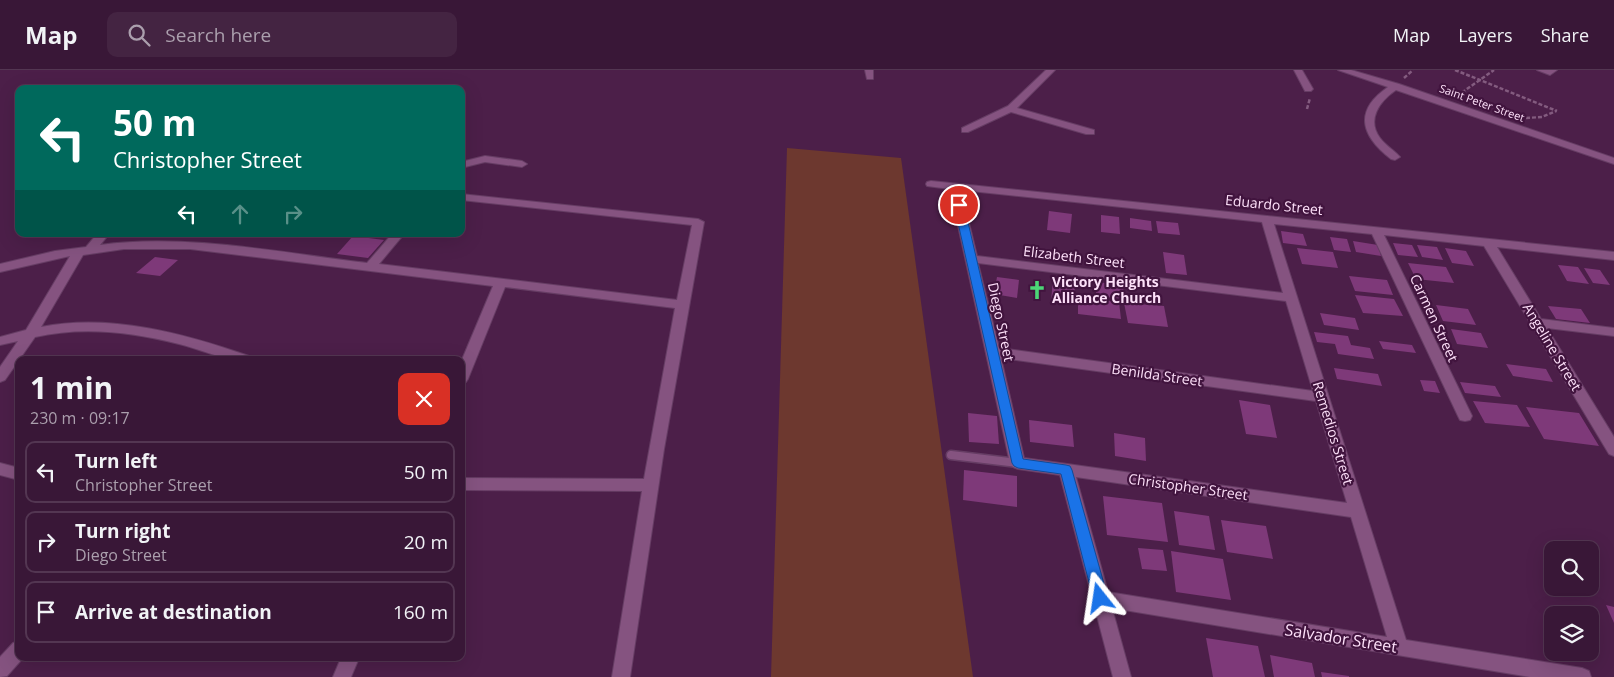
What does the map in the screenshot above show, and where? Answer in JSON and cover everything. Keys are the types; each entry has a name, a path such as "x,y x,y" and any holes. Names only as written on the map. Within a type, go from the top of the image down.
{"street":[{"path":"965,130 1010,109 1022,100 1040,78 1051,70"},
{"path":"1298,70 1308,89"},
{"name":"Saint Peter Street","path":"1342,70 1446,102 1500,123 1614,161"},
{"path":"1541,70 1550,72 1553,70"},
{"path":"1395,157 1381,147 1372,137 1370,130 1371,114 1377,101 1396,86"},
{"path":"1010,109 1090,132"},
{"path":"465,164 485,159 522,164"},
{"name":"Eduardo Street","path":"930,184 1614,256"},
{"name":"Diego Street","path":"954,187 1018,463"},
{"path":"465,197 698,222 650,485 621,677"},
{"name":"Remedios Street","path":"1267,220 1399,647"},
{"name":"Carmen Street","path":"1377,232 1465,416"},
{"path":"0,377 85,250 100,237"},
{"path":"370,267 395,237"},
{"name":"Angeline Street","path":"1489,244 1537,323 1607,428 1614,450"},
{"path":"0,268 85,250 124,245 190,245 682,305"},
{"name":"Elizabeth Street","path":"972,260 1291,298"},
{"path":"465,370 500,284"},
{"path":"1537,323 1614,332"},
{"path":"0,341 59,328 92,327 127,330 175,338 234,356"},
{"name":"Benilda Street","path":"992,352 1322,398"},
{"name":"Christopher Street","path":"1018,463 1357,512"},
{"path":"0,468 15,473"},
{"path":"1066,470 1122,677"},
{"path":"465,484 650,485"},
{"name":"Salvador Street","path":"1100,598 1582,677"},
{"path":"0,670 15,653"},
{"path":"342,677 349,661"}],"lane":[{"path":"951,455 1018,463"}],"path":[{"path":"1455,70 1557,111 1542,117 1509,119 1500,123"},
{"path":"1446,102 1482,80 1494,70"}],"shaded area":[{"path":"787,148 901,158 973,677 771,677"}],"building":[{"path":"1049,211 1072,214 1070,233 1047,230"},
{"path":"1101,215 1119,217 1120,234 1101,232"},
{"path":"1130,218 1151,221 1152,231 1130,228"},
{"path":"1156,221 1178,223 1180,235 1158,233"},
{"path":"1281,231 1303,234 1307,246 1283,243"},
{"path":"352,237 384,240 368,258 337,254"},
{"path":"1330,237 1347,239 1351,252 1334,250"},
{"path":"1353,241 1378,245 1381,256 1356,252"},
{"path":"1393,243 1412,245 1418,257 1398,255"},
{"path":"1417,245 1437,247 1443,260 1422,257"},
{"path":"1297,248 1333,252 1338,268 1302,264"},
{"path":"1445,248 1466,251 1474,266 1452,263"},
{"path":"1163,252 1184,255 1187,275 1166,273"},
{"path":"155,257 178,260 160,276 136,273"},
{"path":"1408,263 1446,267 1454,283 1416,279"},
{"path":"1558,265 1578,267 1589,284 1567,281"},
{"path":"1584,268 1600,270 1610,285 1593,283"},
{"path":"1349,276 1387,280 1393,295 1355,291"},
{"path":"997,277 1019,280 1017,298 994,294"},
{"path":"1053,278 1075,281 1074,305 1051,302"},
{"path":"1096,282 1123,285 1124,299 1096,296"},
{"path":"1355,295 1394,299 1403,316 1363,313"},
{"path":"1078,297 1119,302 1121,319 1078,314"},
{"path":"1124,303 1164,306 1168,327 1128,323"},
{"path":"1436,305 1468,309 1476,325 1443,321"},
{"path":"1548,306 1581,309 1590,323 1556,319"},
{"path":"1320,313 1355,318 1359,330 1324,325"},
{"path":"1451,329 1481,333 1488,348 1457,344"},
{"path":"1314,332 1348,336 1351,345 1370,348 1374,359 1338,354 1335,344 1317,342"},
{"path":"1379,341 1412,345 1416,353 1383,349"},
{"path":"1506,364 1546,369 1553,382 1513,376"},
{"path":"1334,368 1378,374 1382,386 1337,379"},
{"path":"1420,380 1435,381 1440,393 1424,391"},
{"path":"1460,382 1495,386 1501,397 1465,393"},
{"path":"1239,400 1270,405 1277,438 1246,434"},
{"path":"1473,401 1517,405 1530,427 1485,423"},
{"path":"1526,407 1579,413 1599,446 1544,439"},
{"path":"968,413 997,416 999,444 969,442"},
{"path":"1029,420 1072,425 1074,447 1030,442"},
{"path":"1114,433 1145,438 1146,461 1115,456"},
{"path":"964,470 1017,476 1017,507 963,500"},
{"path":"1103,496 1162,503 1168,542 1107,535"},
{"path":"1174,511 1209,516 1215,550 1179,545"},
{"path":"1221,520 1266,526 1273,559 1227,552"},
{"path":"1138,548 1163,550 1167,571 1142,569"},
{"path":"1171,551 1223,559 1231,600 1176,592"},
{"path":"1606,605 1614,607 1614,623"},
{"path":"1206,638 1258,646 1265,677 1213,677"},
{"path":"1270,655 1312,663 1315,677 1274,677"},
{"path":"1321,672 1349,676 1349,677 1322,677"}],"place":[{"name":"Victory Heights Alliance Church","path":"1037,290"}],"route":[{"path":"959,205 1018,463 1066,470 1100,598"}]}
